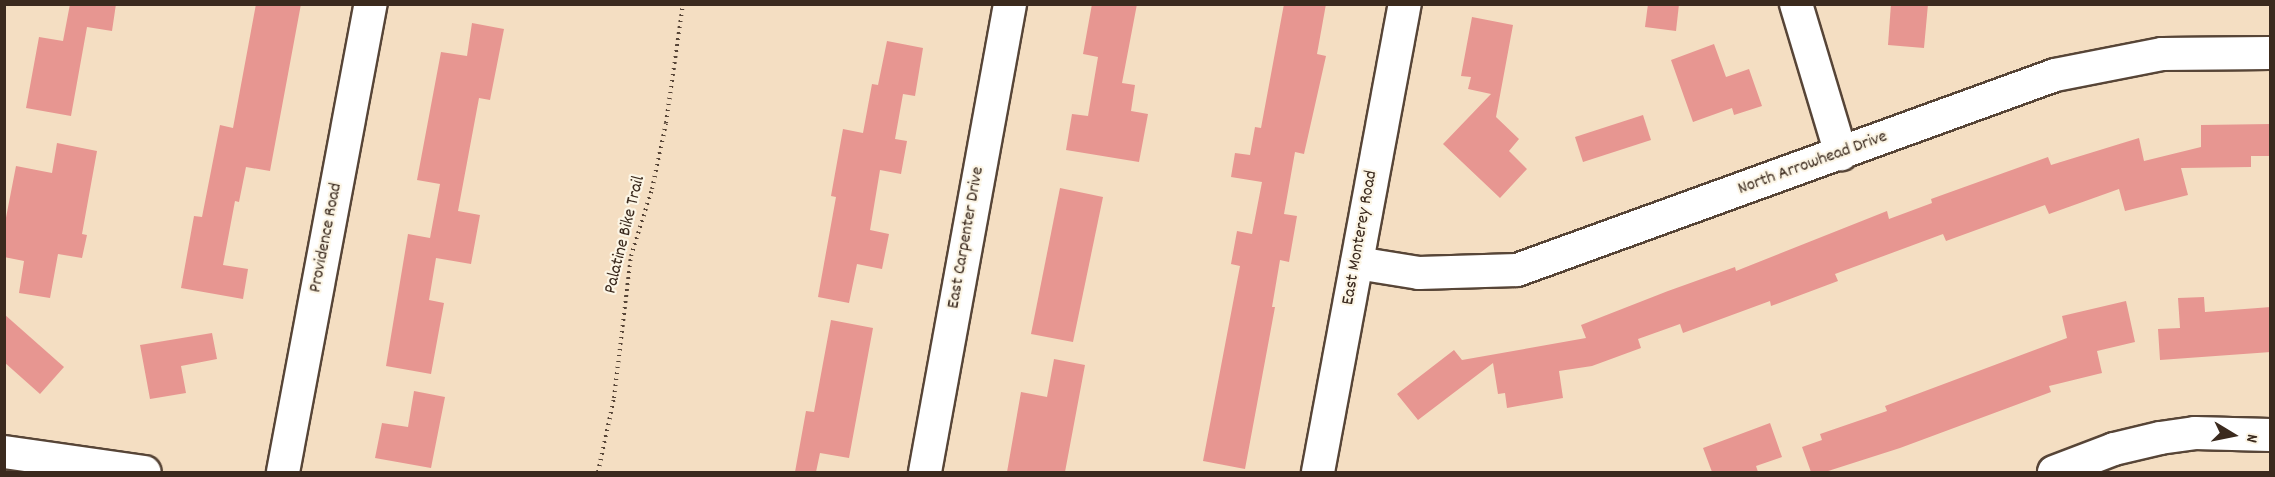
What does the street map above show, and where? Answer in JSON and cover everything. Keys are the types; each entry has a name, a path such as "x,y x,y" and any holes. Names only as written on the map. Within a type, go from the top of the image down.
{"street":[{"name":"Providence Road","path":"283,472 371,4"},
{"name":"East Carpenter Drive","path":"925,472 1010,4"},
{"name":"East Monterey Road","path":"1318,472 1405,4"},
{"path":"1796,4 1841,154"},
{"name":"North Arrowhead Drive","path":"1357,263 1419,273 1517,270 2055,75 2162,54 2271,53"},
{"path":"2054,472 2114,450 2160,438 2195,433 2271,435"},
{"path":"4,452 145,472"}],"path":[{"name":"Palatine Bike Trail","path":"598,472 615,398 631,256 652,189 666,123 683,4"}],"building":[{"path":"70,4 116,4 112,31 87,27 71,116 26,108 39,37 63,41"},
{"path":"256,4 301,4 270,171 246,167 239,202 235,201 223,265 248,269 243,299 181,288 194,216 202,217 220,125 233,128"},
{"path":"1092,4 1137,4 1122,83 1135,85 1131,111 1148,114 1139,162 1066,150 1072,114 1088,116 1098,57 1083,54"},
{"path":"1284,4 1326,4 1317,54 1326,56 1304,154 1295,152 1284,214 1297,216 1289,262 1280,260 1272,307 1275,307 1245,469 1203,461 1240,266 1231,264 1237,231 1252,234 1262,182 1231,177 1235,153 1250,155 1255,127 1261,128"},
{"path":"1648,4 1679,4 1676,31 1645,27"},
{"path":"1891,4 1928,4 1924,48 1888,45"},
{"path":"1472,17 1513,25 1496,117 1519,139 1509,151 1527,169 1500,198 1443,144 1491,94 1468,89 1471,77 1461,76"},
{"path":"472,23 504,29 490,100 479,98 458,211 480,215 471,264 436,258 429,300 444,303 431,374 386,366 408,234 430,238 440,184 417,180 441,52 467,56"},
{"path":"887,41 923,48 915,96 903,94 895,139 907,141 901,174 880,170 870,230 889,234 882,269 857,264 849,303 818,297 836,197 831,196 843,129 863,133 872,84 878,85"},
{"path":"1714,44 1726,77 1749,69 1762,106 1734,115 1732,108 1693,122 1671,60"},
{"path":"1643,115 1651,140 1583,162 1575,137"},
{"path":"2271,124 2271,156 2251,156 2251,167 2181,168 2188,195 2125,211 2119,189 2049,214 2045,205 1946,241 1943,234 1835,274 1838,281 1771,306 1770,301 1683,333 1680,324 1638,339 1641,348 1592,366 1559,371 1563,398 1507,408 1505,393 1498,394 1493,363 1418,420 1397,394 1454,350 1462,360 1586,338 1581,325 1735,267 1736,271 1887,211 1889,219 1932,203 1931,199 2048,157 2051,165 2139,138 2144,161 2201,147 2201,125"},
{"path":"57,143 97,151 82,234 87,235 82,258 58,254 50,298 19,293 24,261 4,257 4,228 16,166 52,173"},
{"path":"1060,188 1103,197 1073,342 1031,334"},
{"path":"2204,297 2205,312 2271,307 2271,352 2160,360 2158,329 2180,328 2178,298"},
{"path":"2126,301 2135,342 2097,351 2102,373 2049,386 2051,392 1900,448 1825,472 1811,472 1802,447 1822,440 1820,434 1887,411 1885,406 2067,338 2062,316"},
{"path":"4,314 64,367 40,394 4,362"},
{"path":"831,320 873,328 849,458 820,453 816,472 795,472 806,411 814,412"},
{"path":"212,333 217,359 181,366 186,393 150,399 140,345"},
{"path":"1054,359 1085,365 1065,472 1007,472 1021,392 1047,397"},
{"path":"414,391 445,397 431,468 375,458 382,423 408,427"},
{"path":"1770,423 1782,457 1756,466 1758,472 1712,472 1703,448"}]}
